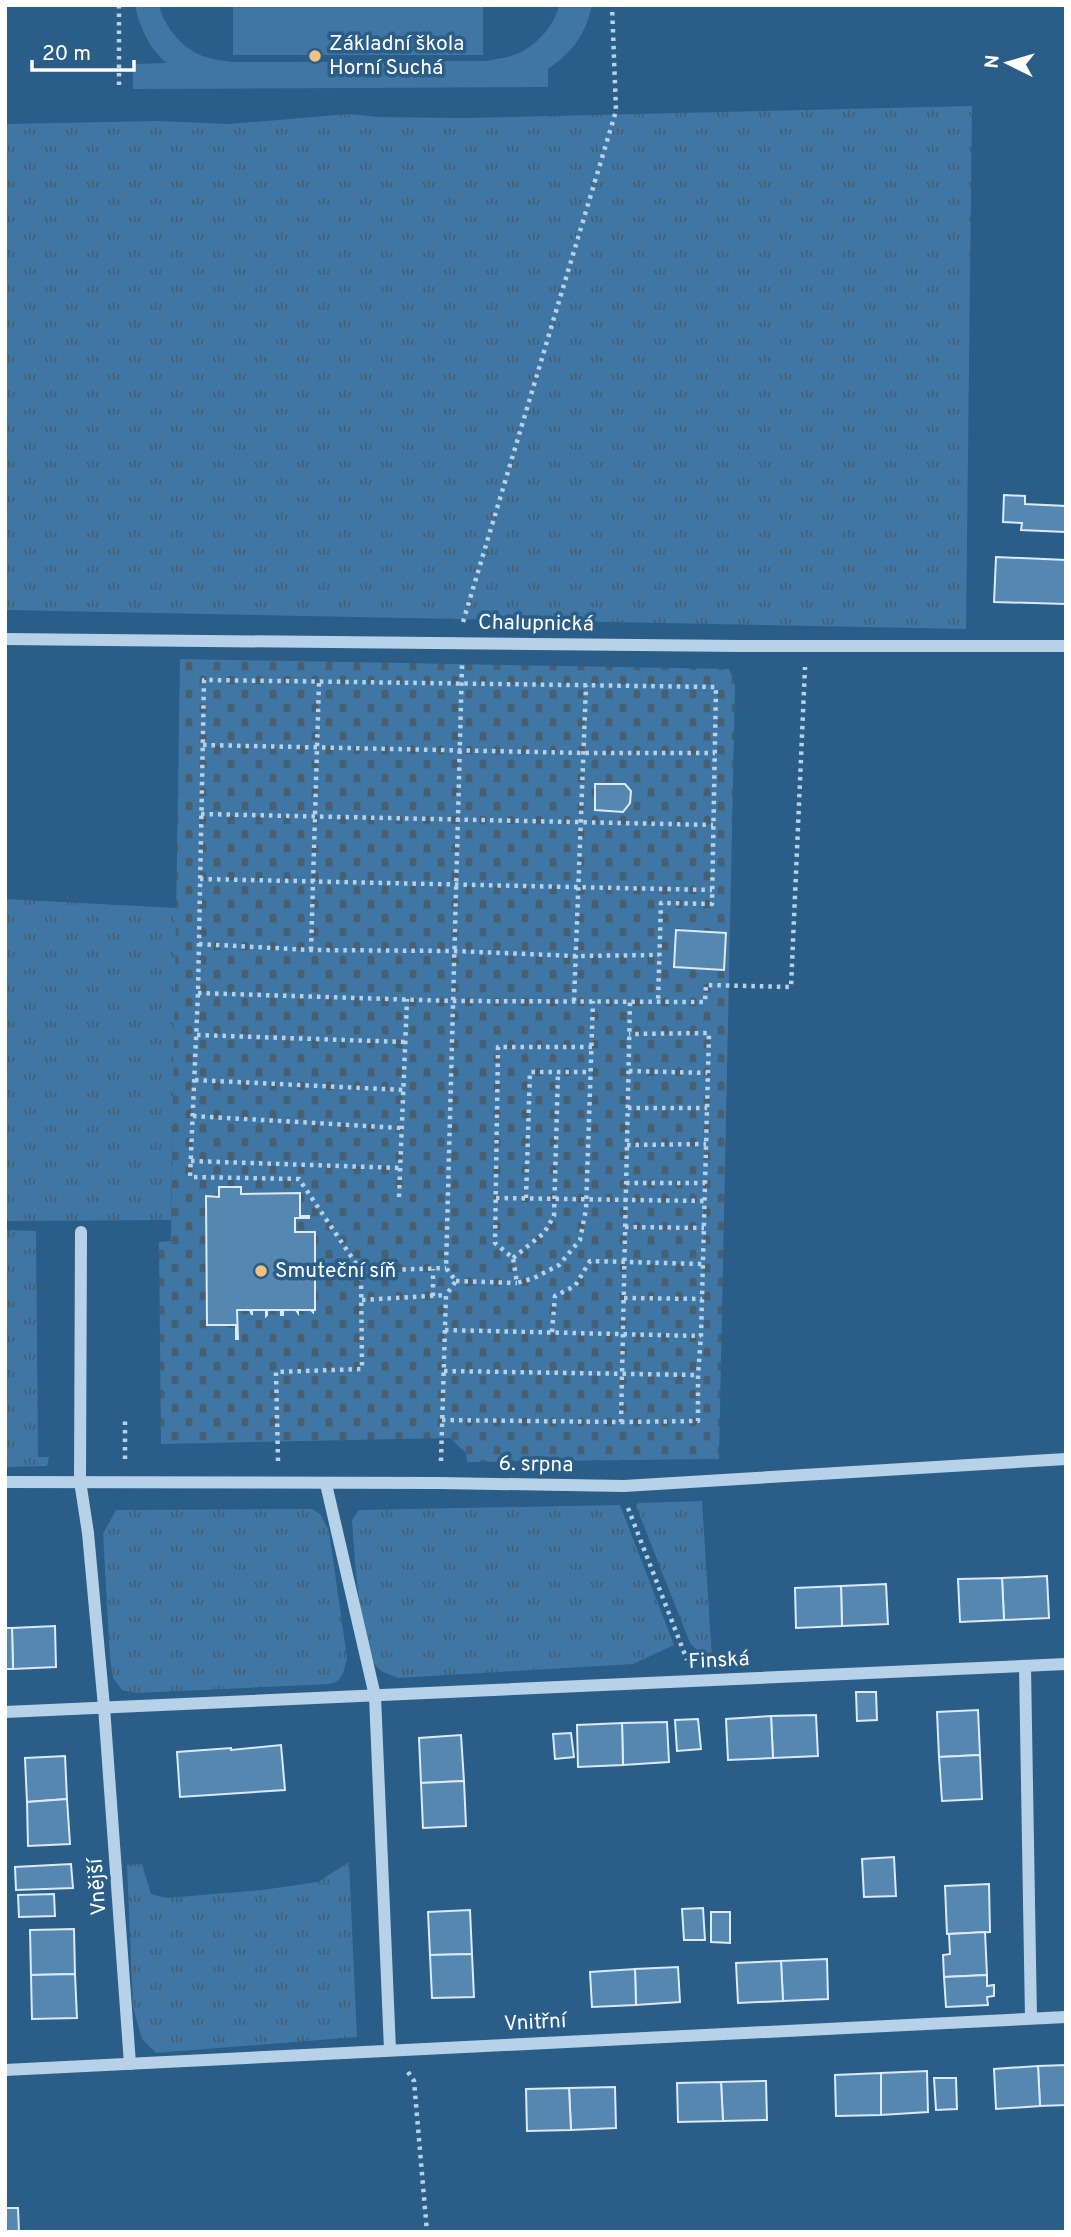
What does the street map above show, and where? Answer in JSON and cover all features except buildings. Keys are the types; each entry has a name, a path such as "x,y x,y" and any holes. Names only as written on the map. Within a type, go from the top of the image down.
{"street":[{"name":"Chalupnická","path":"5,639 1066,646"},
{"name":"Vnější","path":"81,1233 80,1481 88,1533 104,1707 130,2064"},
{"name":"6. srpna","path":"5,1482 624,1486 1066,1459"},
{"path":"326,1484 375,1696 390,2050"},
{"name":"Finská","path":"375,1696 1066,1664"},
{"path":"1024,1667 1031,2018"},
{"path":"5,1712 375,1696"},
{"name":"Vnitřní","path":"5,2070 1066,2017"}],"path":[{"path":"119,5 119,87"},
{"path":"456,1281 446,1268 462,684 460,642 616,111 612,5"},
{"path":"198,993 453,1001 705,1002 706,985 791,987 806,646"},
{"path":"278,1483 276,1372 362,1369 361,1271 299,1179 190,1177 197,1035 204,680 716,687 712,904 661,903 658,1002"},
{"path":"311,950 319,682"},
{"path":"574,1001 586,685"},
{"path":"203,745 715,753"},
{"path":"201,814 713,825"},
{"path":"200,878 712,890"},
{"path":"199,944 311,950 454,951 575,956 659,955"},
{"path":"399,1197 407,999"},
{"path":"440,1483 446,1292 456,1281 517,1283 534,1278 559,1265 580,1240 586,1198 593,1001"},
{"path":"621,1422 630,1002"},
{"path":"442,1420 698,1421 709,1033 629,1034"},
{"path":"197,1035 405,1042"},
{"path":"517,1283 513,1258 495,1243 498,1047 592,1047"},
{"path":"629,1071 708,1073"},
{"path":"526,1198 530,1072 590,1072"},
{"path":"513,1258 544,1233 554,1216 558,1072"},
{"path":"195,1080 404,1090"},
{"path":"628,1108 707,1108"},
{"path":"193,1116 402,1128"},
{"path":"627,1145 706,1144"},
{"path":"191,1160 401,1167"},
{"path":"626,1183 705,1183"},
{"path":"496,1198 704,1201"},
{"path":"625,1227 704,1228"},
{"path":"552,1332 555,1296 575,1286 590,1261 703,1264"},
{"path":"433,1268 433,1296"},
{"path":"361,1271 446,1268"},
{"path":"362,1300 446,1295"},
{"path":"624,1297 702,1299"},
{"path":"445,1330 701,1336"},
{"path":"444,1371 698,1375"},
{"path":"125,1420 125,1464"},
{"path":"624,1486 627,1507 686,1654 690,1681"},
{"path":"390,2050 414,2081 427,2232"}],"green space":[{"path":"135,5 159,5 165,22 183,44 209,58 234,62 486,61 514,55 529,47 543,35 553,21 559,5 592,5 577,42 548,69 548,87 133,89 133,64 167,63 146,37"},
{"path":"233,5 483,5 483,55 233,55"},
{"path":"972,106 966,629 5,610 5,124 158,121 229,124 349,114 463,118"},
{"path":"180,659 729,669 735,684 719,1459 467,1462 466,1453 450,1438 161,1444 159,1242 171,1241"},
{"path":"5,899 177,908 171,1220 5,1221"},
{"path":"5,1230 36,1231 38,1457 49,1457 47,1466 5,1467"},
{"path":"702,1501 712,1658 703,1656 690,1643 636,1506 639,1503"},
{"path":"620,1505 674,1645 633,1664 398,1678 379,1669 372,1659 359,1599 354,1553 352,1520 359,1510"},
{"path":"312,1509 320,1514 329,1531 347,1658 342,1675 337,1681 329,1684 136,1693 122,1690 113,1678 110,1659 103,1534 116,1510"},
{"path":"349,1862 357,2037 156,2053 142,2039 133,2007 127,1865 142,1864 151,1894 166,1898 318,1882"}],"place":[{"name":"Základní škola Horní Suchá","path":"315,56"},
{"name":"Smuteční síň","path":"261,1271"}]}
